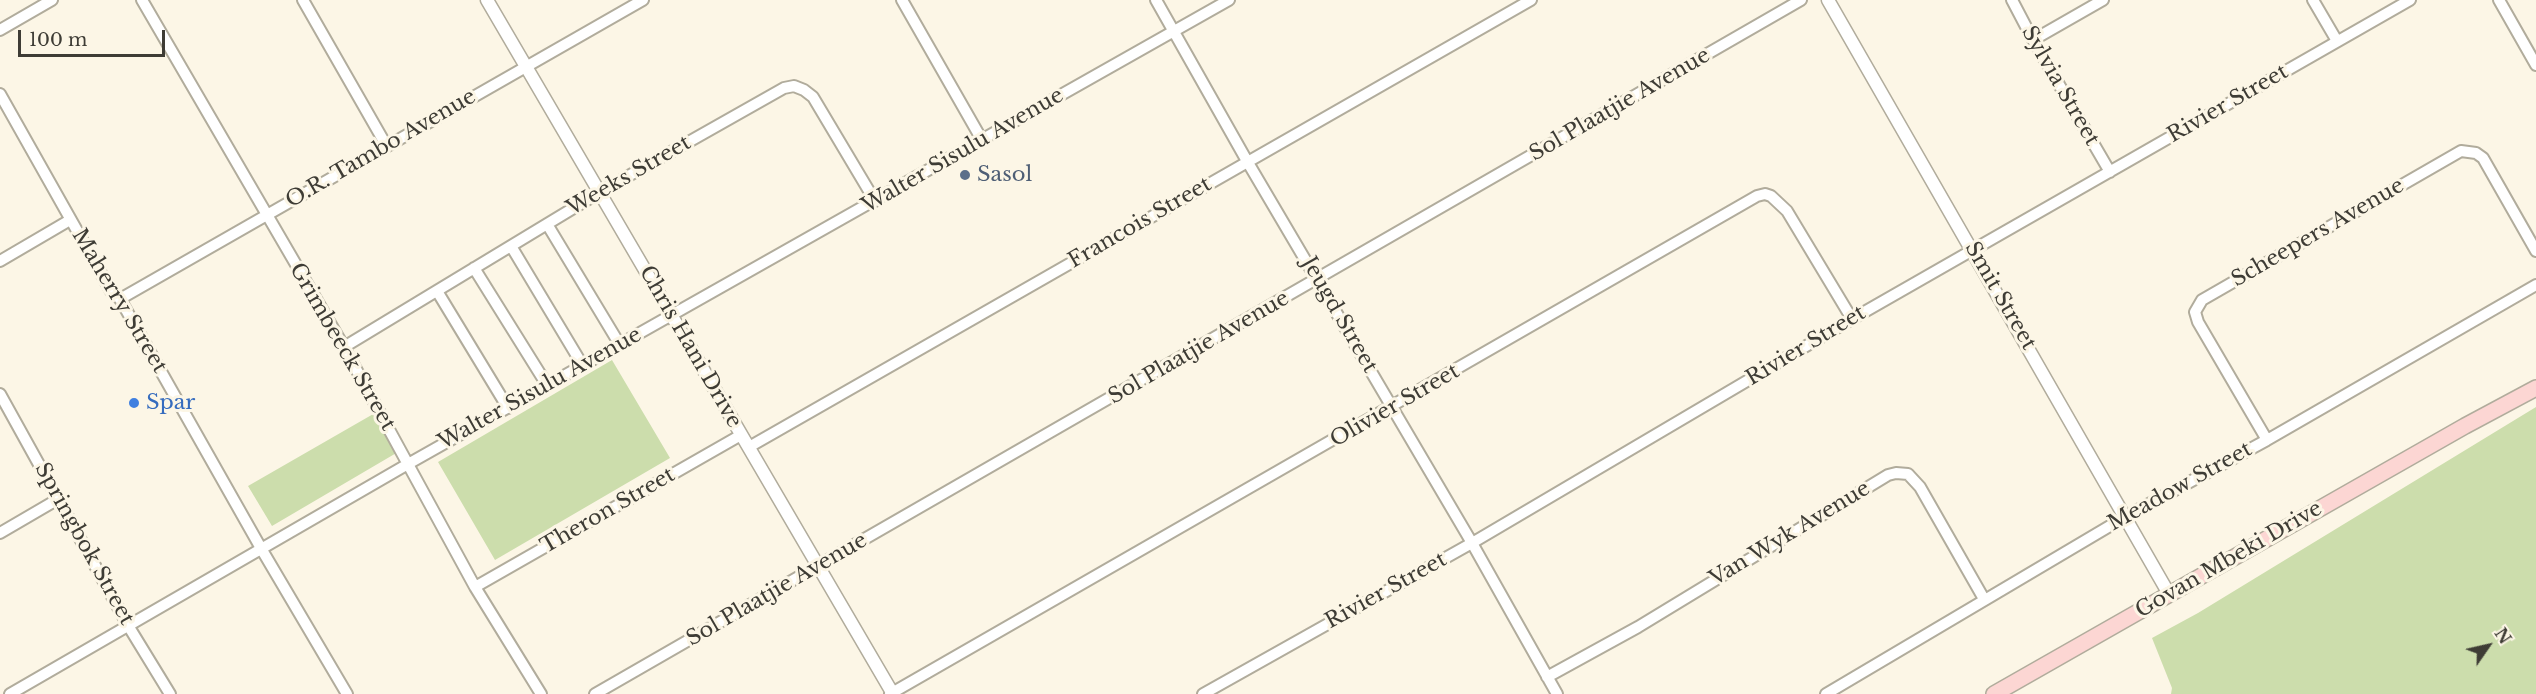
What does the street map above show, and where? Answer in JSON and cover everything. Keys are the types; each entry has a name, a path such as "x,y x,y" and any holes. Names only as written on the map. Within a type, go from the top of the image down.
{"main road":[{"name":"Govan Mbeki Drive","path":"2465,426 2493,404 2536,378"},
{"name":"Govan Mbeki Drive","path":"1994,694 2465,426 2536,388"}],"street":[{"path":"0,30 51,0"},
{"name":"Grimbeeck Street","path":"142,0 344,347 475,586 541,694"},
{"path":"303,0 386,145"},
{"name":"Chris Hani Drive","path":"487,0 891,694"},
{"name":"O.R. Tambo Avenue","path":"120,299 643,0"},
{"path":"902,0 982,140"},
{"name":"Jeugd Street","path":"1156,0 1247,161 1472,543 1557,694"},
{"name":"Walter Sisulu Avenue","path":"10,694 408,464 1229,0"},
{"name":"Francois Street","path":"749,447 1531,0"},
{"name":"Sol Plaatjie Avenue","path":"595,694 1801,0"},
{"name":"Smit Street","path":"1828,0 2169,594"},
{"name":"Sylvia Street","path":"2012,0 2032,40 2110,172"},
{"path":"2032,40 2103,0"},
{"path":"2313,0 2337,41"},
{"name":"Rivier Street","path":"1203,694 1472,543 1852,319 2410,0"},
{"path":"2499,0 2536,65"},
{"name":"Weeks Street","path":"344,347 600,192 773,93 794,86 813,97 875,201"},
{"name":"Maherry Street","path":"0,94 111,291 120,299 262,550 347,694"},
{"name":"Scheepers Avenue","path":"2267,440 2198,322 2195,312 2202,300 2461,151 2476,153 2483,158 2536,251"},
{"name":"Olivier Street","path":"891,694 1750,200 1765,194 1779,200 1787,211 1852,319"},
{"path":"0,261 70,220"},
{"path":"547,224 620,345"},
{"path":"511,246 583,366"},
{"path":"474,268 547,385"},
{"name":"Meadow Street","path":"1826,694 2125,517 2267,440 2536,285"},
{"path":"437,291 508,408"},
{"name":"Springbok Street","path":"0,393 60,498 129,627 170,694"},
{"name":"Theron Street","path":"475,586 741,435"},
{"name":"Van Wyk Avenue","path":"1547,677 1638,627 1888,475 1896,473 1908,474 1920,487 1984,599"},
{"path":"0,532 60,498"}],"green space":[{"path":"612,360 670,458 495,560 438,462"},
{"path":"2536,407 2536,694 2171,694 2172,688 2152,638 2198,613"},
{"path":"375,413 398,452 272,526 248,486"}],"place":[{"name":"Sasol","path":"965,175"},
{"name":"Spar","path":"134,403"}]}
